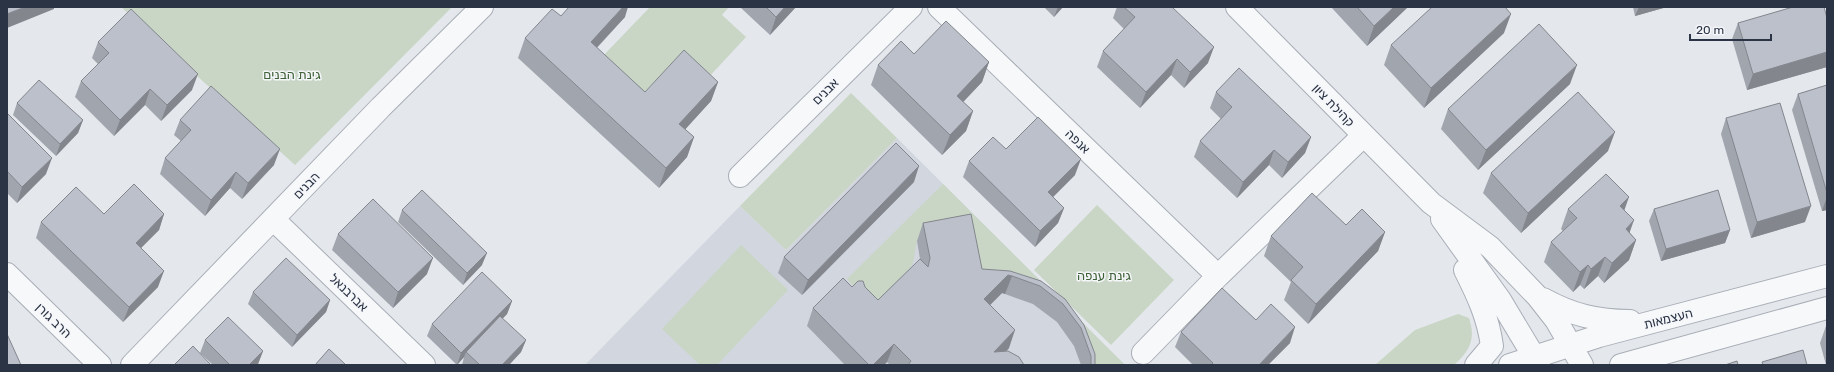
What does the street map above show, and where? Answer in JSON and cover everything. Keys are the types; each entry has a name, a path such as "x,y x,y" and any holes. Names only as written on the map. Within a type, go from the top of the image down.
{"street":[{"name":"הבנים","path":"132,365 381,107 482,7"},
{"name":"אבנים","path":"740,176 911,7"},
{"name":"אנפה","path":"939,7 1218,276"},
{"name":"קהילת ציון","path":"1237,7 1431,203 1490,248 1538,297 1556,320 1582,365"},
{"path":"1143,353 1218,276 1363,136"},
{"path":"1431,203 1478,296 1489,324 1492,346 1476,365"},
{"name":"קהילת ציון","path":"1431,203 1500,300 1536,360"},
{"name":"אברבנאל","path":"273,219 424,365"},
{"name":"הרב גורן","path":"7,274 100,365"},
{"name":"העצמאות","path":"1510,365 1536,360 1571,344 1827,276"},
{"path":"1538,297 1580,316 1613,321 1656,321"},
{"path":"1621,365 1647,360 1827,308"}],"shaded area":[{"path":"897,138 1125,365 585,365 740,206 786,250"}],"green space":[{"name":"גינת הבנים","path":"121,7 452,7 295,165"},
{"path":"650,7 729,7 722,15 746,37 708,78 682,53 640,97 600,59"},
{"path":"851,93 897,138 786,250 740,206"},
{"path":"943,184 1125,365 1086,365 1058,317 917,241 913,263 908,271 872,306 847,279"},
{"name":"גינת ענפה","path":"1097,205 1174,280 1111,345 1034,270"},
{"path":"741,245 788,290 717,365 700,365 662,329"},
{"path":"1458,314 1469,318 1472,338 1468,349 1455,364 1375,365 1415,330"}],"building":[{"path":"7,7 25,7 7,14"},
{"path":"569,7 623,7 591,42 645,92 684,50 718,82 679,124 694,137 666,168 525,38 552,9 561,16"},
{"path":"766,7 785,7 776,17"},
{"path":"1124,7 1172,7 1214,47 1190,72 1177,59 1146,92 1103,51 1135,17"},
{"path":"1357,7 1394,7 1374,26"},
{"path":"1432,7 1505,7 1511,14 1431,88 1391,45"},
{"path":"1793,7 1824,7 1827,18 1827,52 1753,74 1738,23"},
{"path":"131,9 198,74 167,105 150,89 120,120 81,81 109,53 98,42"},
{"path":"946,21 989,62 957,96 973,111 950,135 878,65 901,41 914,54"},
{"path":"1539,24 1577,65 1486,150 1448,109"},
{"path":"1239,68 1311,137 1288,162 1274,150 1243,182 1200,141 1232,107 1216,92"},
{"path":"39,80 83,120 60,144 17,103"},
{"path":"1827,85 1827,193 1798,94"},
{"path":"211,86 280,149 248,183 236,172 211,200 165,158 191,130 180,120"},
{"path":"1578,92 1615,132 1528,213 1491,173"},
{"path":"1780,103 1811,206 1757,222 1726,118"},
{"path":"7,113 52,158 22,187 7,171"},
{"path":"1038,117 1081,159 1048,192 1064,208 1040,231 969,161 993,137 1006,149"},
{"path":"896,143 919,166 808,280 784,257"},
{"path":"1606,174 1629,197 1620,206 1634,220 1626,229 1636,240 1612,263 1605,257 1591,269 1588,265 1580,272 1551,242 1577,218 1568,209"},
{"path":"134,184 164,214 136,243 164,271 129,307 41,222 76,187 104,214"},
{"path":"422,190 487,253 467,273 402,210"},
{"path":"1718,190 1730,230 1666,249 1654,209"},
{"path":"1312,193 1346,225 1362,209 1385,232 1316,304 1291,280 1303,267 1271,236"},
{"path":"373,199 433,258 398,292 338,234"},
{"path":"971,214 982,269 1010,271 1041,281 1065,299 1084,325 1095,354 1095,365 1091,365 1091,356 1081,328 1063,304 1040,286 1008,275 984,299 1015,330 994,352 1008,351 1019,357 1024,365 908,365 911,361 894,344 873,365 869,365 813,308 843,278 852,287 858,281 863,281 865,287 878,300 920,259 928,267 930,258 923,223"},
{"path":"286,258 330,300 297,335 253,292"},
{"path":"482,272 512,301 461,353 432,324"},
{"path":"1222,288 1256,320 1271,304 1295,327 1259,365 1211,365 1213,363 1181,332"},
{"path":"500,316 526,340 502,365 480,365 466,352"},
{"path":"228,317 263,351 249,365 230,365 205,340"},
{"path":"7,334 21,365 7,365"},
{"path":"193,346 211,365 174,365"},
{"path":"329,349 346,365 315,365"},
{"path":"1803,350 1807,365 1763,365 1762,362"},
{"path":"1737,361 1738,365 1725,365"}]}
